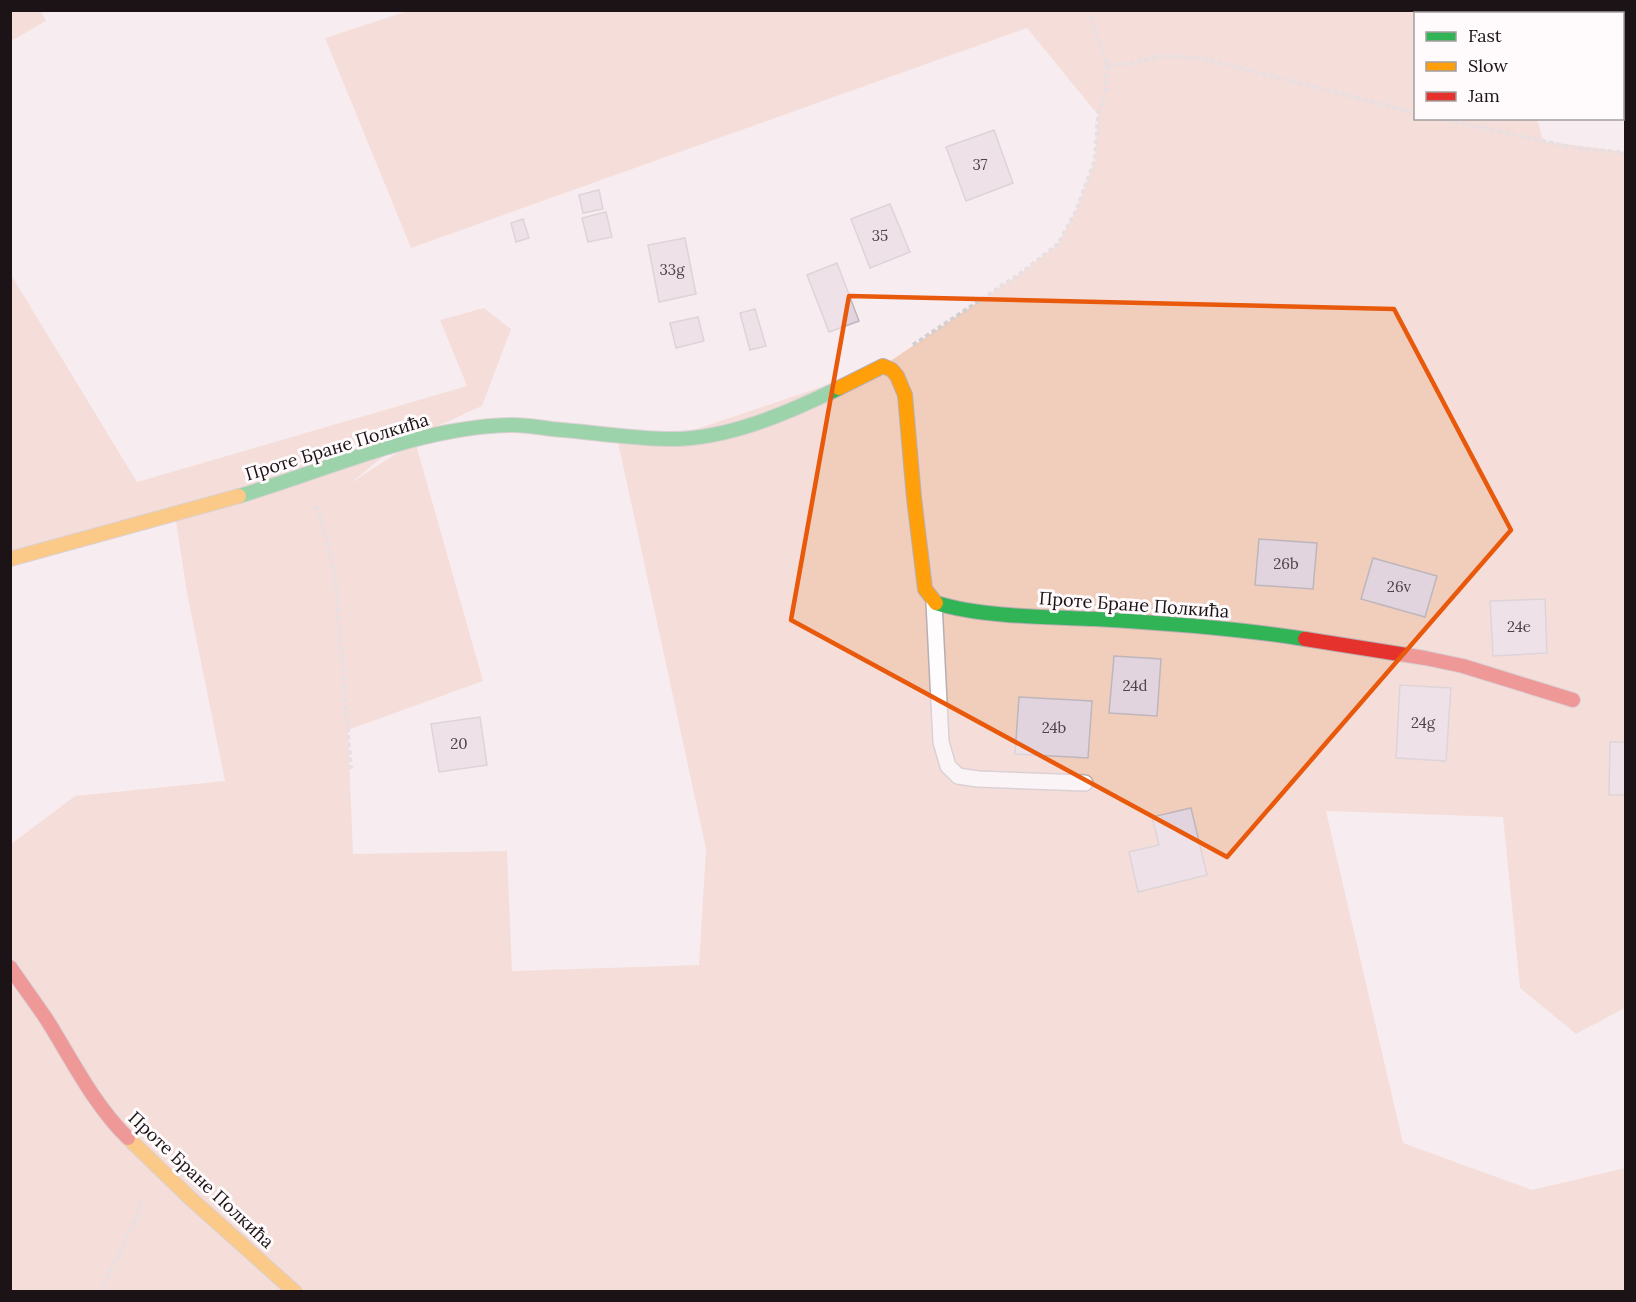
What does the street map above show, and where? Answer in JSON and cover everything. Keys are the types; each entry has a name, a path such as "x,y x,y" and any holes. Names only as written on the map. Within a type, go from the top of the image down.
{"street":[{"name":"Проте Бране Полкића","path":"10,559 292,481 398,444 441,433 512,424 667,439 707,437 735,430 794,408 883,366"},
{"path":"883,366 892,370 897,376 905,395 925,589 934,602"},
{"name":"Проте Бране Полкића","path":"934,602 953,608 1032,616 1169,623 1279,634 1463,666 1573,700"},
{"name":"Проте Бране Полкића","path":"10,967 46,1019 78,1072 117,1127 190,1198 295,1292"}],"lane":[{"path":"934,602 940,742 948,766 958,776 978,779 1085,783"}],"path":[{"path":"883,366 1021,273 1058,244 1076,211 1095,160 1098,115 1106,90 1107,65 1088,10"},
{"path":"1107,65 1126,64 1163,56 1201,58 1414,112"},
{"path":"1448,120 1570,147 1626,153"},
{"path":"292,481 312,498 322,520 335,575 351,769"},
{"path":"100,1292 139,1212 147,1155"}],"highlighted area":[{"path":"849,296 1394,309 1511,530 1227,857 791,620"}],"shaded area":[{"path":"11,10 41,11 46,21 11,41"},
{"path":"411,10 1513,11 1414,12 1414,120 1537,120 1543,141 1625,152 1625,1008 1576,1034 1520,988 1503,817 1326,811 1403,1143 1532,1190 1625,1168 1625,1291 11,1291 11,844 75,796 225,781 187,593 175,515 11,559 10,273 137,482 467,386 440,320 484,308 511,329 482,406 398,444 351,483 415,441 483,681 348,730 353,854 507,851 512,971 699,965 706,849 616,433 667,439 883,366 1021,273 1058,244 1076,211 1095,160 1098,115 1027,28 411,248 325,38"}],"building":[{"path":"1624,40 1626,48 1626,74 1624,74"},
{"path":"994,130 1013,183 966,201 946,147"},
{"path":"599,190 603,209 583,213 579,195"},
{"path":"890,204 910,252 870,268 851,219"},
{"path":"606,212 612,237 588,242 582,218"},
{"path":"523,219 529,238 516,242 511,223"},
{"path":"685,238 696,294 659,302 648,245"},
{"path":"837,263 859,321 829,332 807,275"},
{"path":"755,309 766,346 750,350 740,313"},
{"path":"698,317 704,341 676,348 670,323"},
{"path":"1259,539 1317,543 1313,589 1255,585"},
{"path":"1373,558 1437,576 1425,617 1361,599"},
{"path":"1545,599 1547,653 1493,656 1490,601"},
{"path":"1114,656 1161,659 1157,716 1109,713"},
{"path":"1400,685 1451,688 1446,761 1396,758"},
{"path":"1019,697 1092,701 1088,758 1015,754"},
{"path":"480,717 487,765 439,772 431,724"},
{"path":"1610,742 1626,742 1626,795 1609,795"},
{"path":"1191,808 1207,875 1138,892 1129,852 1159,845 1152,817"}],"traffic: fast":[{"path":"239,496 407,441 441,433 516,425 638,437 688,438 755,424 839,388"},
{"path":"936,603 994,614 1174,624 1305,639"}],"traffic: slow":[{"path":"839,388 883,366 892,370 897,376 905,395 925,589 936,603"},
{"path":"10,559 239,496"},
{"path":"128,1138 190,1198 295,1292"}],"traffic: jam":[{"path":"1305,639 1463,666 1573,700"},
{"path":"10,967 47,1020 94,1097 128,1138"}]}
